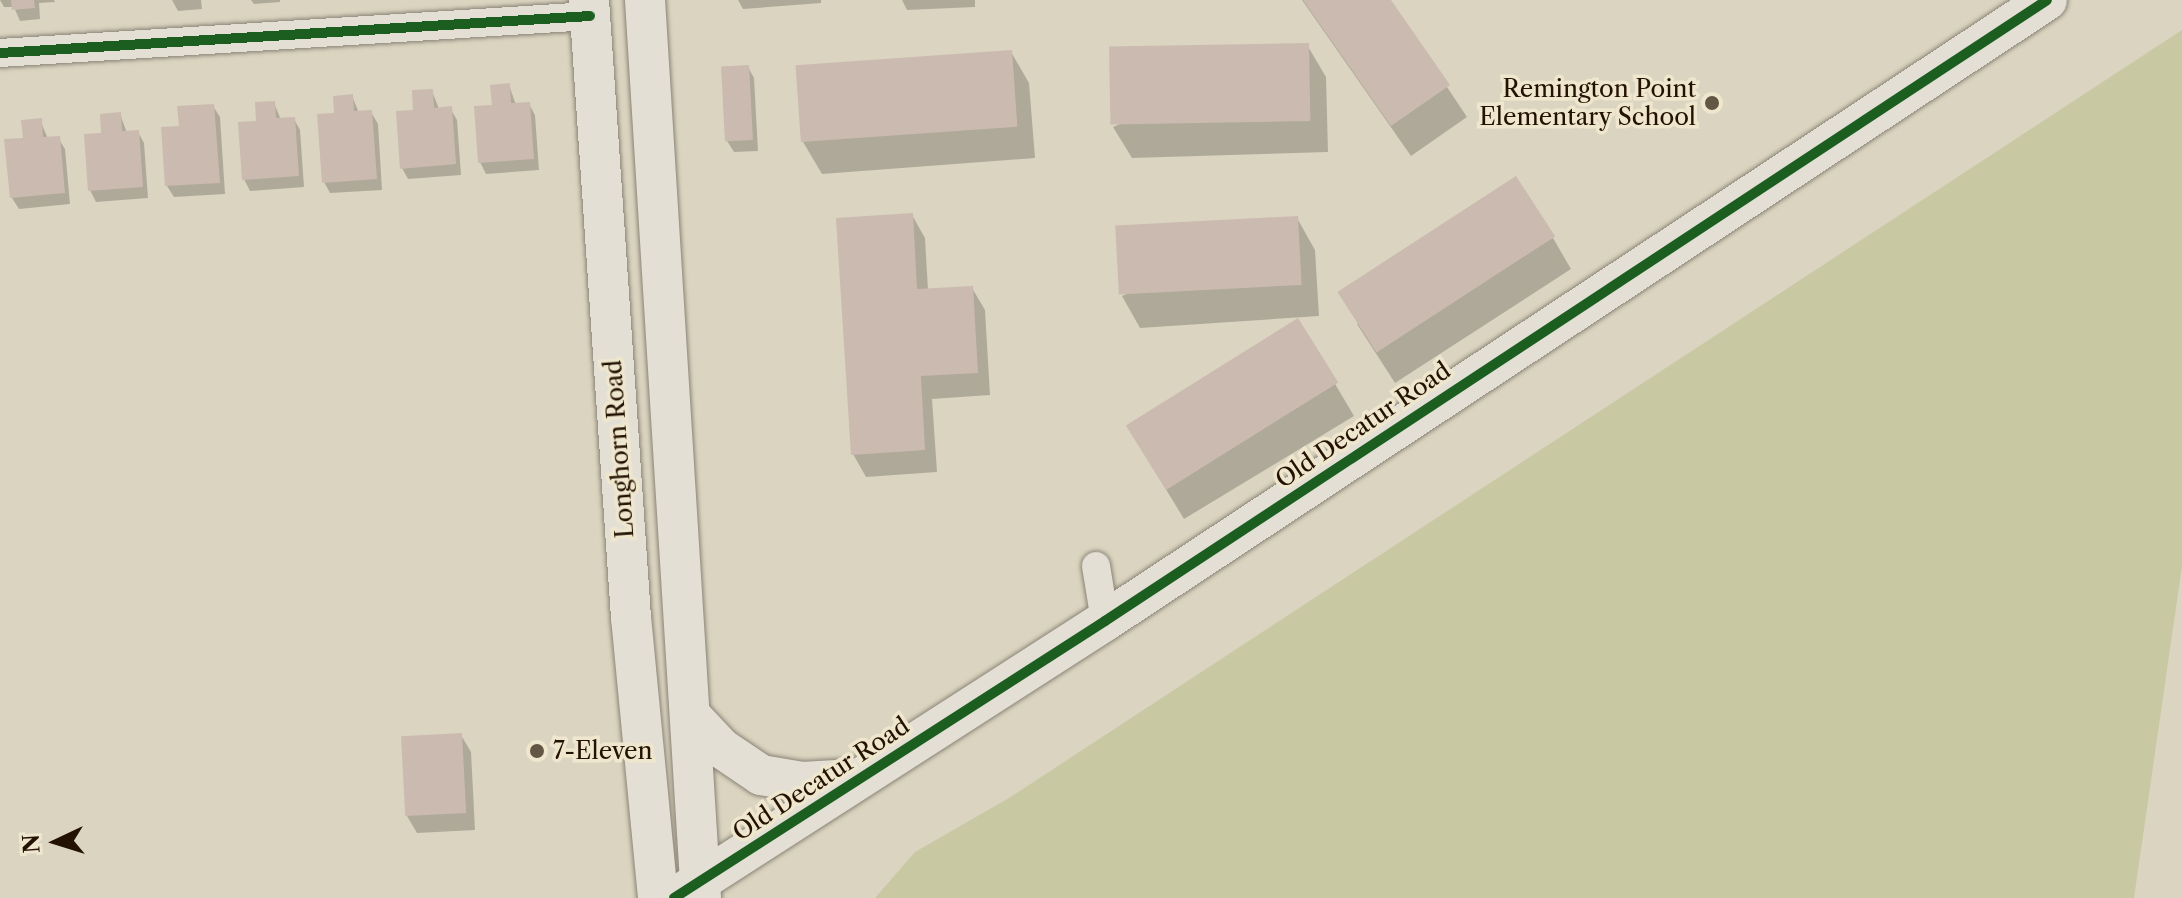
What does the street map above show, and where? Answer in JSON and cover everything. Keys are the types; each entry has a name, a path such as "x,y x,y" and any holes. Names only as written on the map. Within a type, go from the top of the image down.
{"main road":[{"path":"645,0 690,715 692,892"},
{"name":"Old Decatur Road","path":"692,892 853,779 1105,621 2047,0"},
{"name":"Longhorn Road","path":"590,8 639,720 658,898"},
{"path":"604,220 657,219"},
{"path":"690,715 721,748 761,775 802,782 853,779"}],"street":[{"path":"0,53 590,8"},
{"path":"1096,566 1105,621"}],"green space":[{"path":"2182,30 2182,566 2134,898 875,898 915,852 1009,798"}],"building":[{"path":"11,0 34,0 35,8 12,10"},
{"path":"1303,0 1391,0 1450,85 1391,126"},
{"path":"1309,43 1310,121 1110,124 1109,46"},
{"path":"1012,50 1017,127 801,142 796,65"},
{"path":"749,65 753,140 725,141 721,66"},
{"path":"510,83 511,103 530,102 534,159 478,163 474,106 492,105 490,85"},
{"path":"433,89 434,108 452,106 456,164 400,169 396,111 413,110 412,90"},
{"path":"353,94 354,111 372,110 377,179 322,183 317,114 334,113 333,96"},
{"path":"275,101 276,118 295,117 299,176 242,180 238,122 256,121 255,102"},
{"path":"214,104 220,183 165,186 161,127 179,126 177,106"},
{"path":"121,112 122,131 139,130 143,187 88,191 84,134 101,133 100,114"},
{"path":"42,118 43,137 60,136 65,193 10,198 4,139 23,138 21,120"},
{"path":"1516,176 1555,236 1377,352 1337,292"},
{"path":"913,213 917,289 973,286 978,373 921,376 925,450 851,455 836,218"},
{"path":"1298,216 1302,285 1119,294 1115,226"},
{"path":"1298,318 1338,382 1166,490 1126,426"},
{"path":"462,733 466,813 405,816 401,736"}],"cycle path":[{"path":"674,898 1105,621 2047,0"},
{"path":"0,53 590,16"}],"place":[{"name":"Remington Point Elementary School","path":"1712,103"},
{"name":"7-Eleven","path":"537,751"}]}
